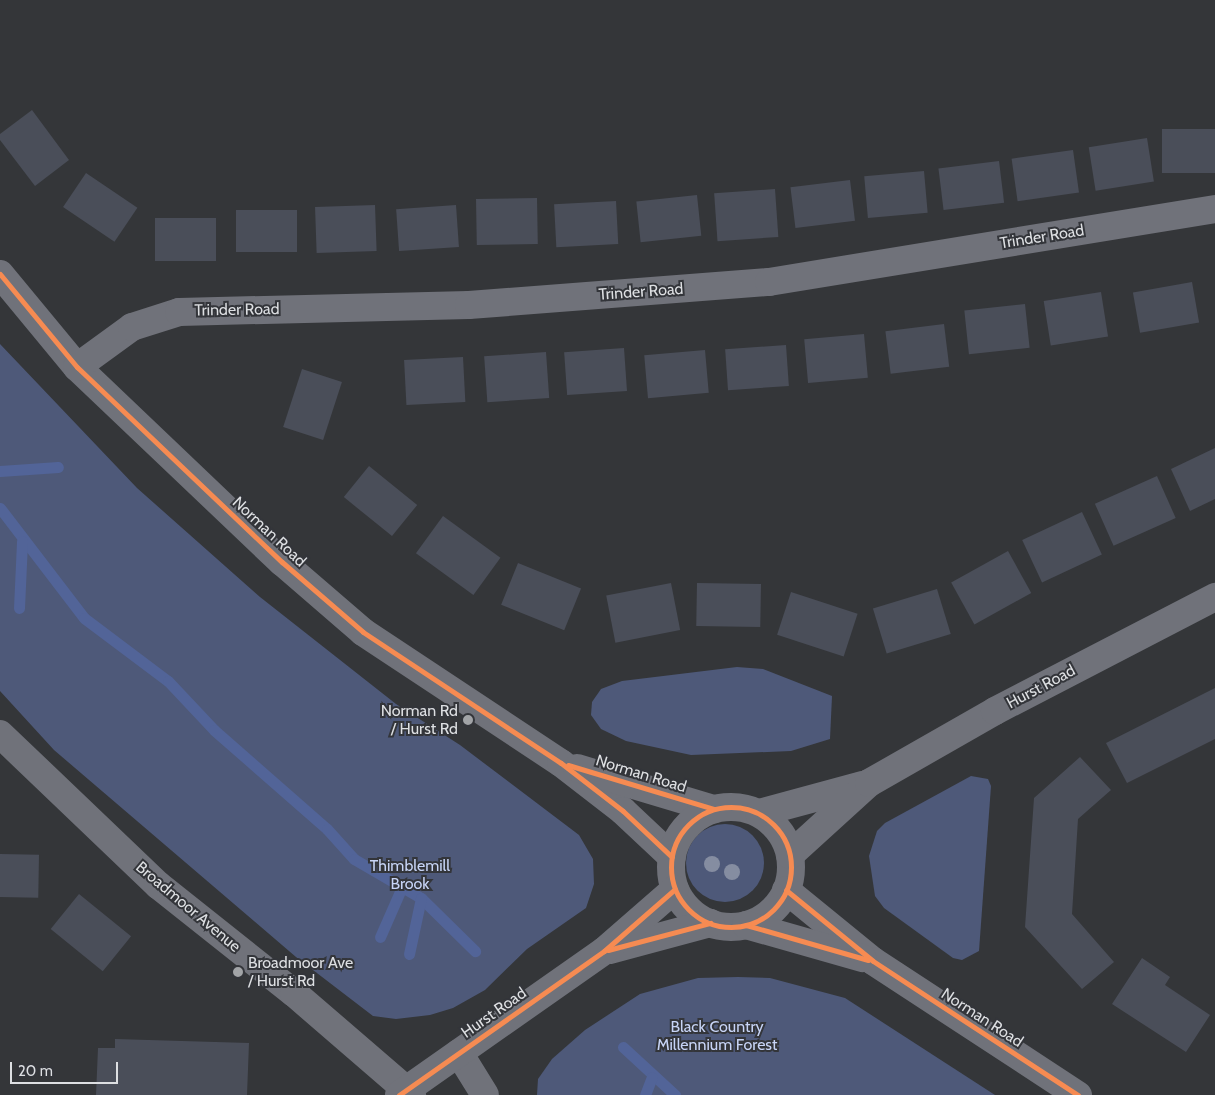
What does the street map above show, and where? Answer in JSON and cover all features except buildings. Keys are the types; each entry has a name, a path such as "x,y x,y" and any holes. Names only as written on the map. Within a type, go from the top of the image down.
{"street":[{"name":"Trinder Road","path":"77,367 132,327 179,312 469,305 769,282 1215,209"},
{"name":"Norman Road","path":"0,274 77,367 282,562 363,632 561,763 623,811 672,857"},
{"name":"Hurst Road","path":"790,855 870,783 1004,707 1215,597"},
{"name":"Broadmoor Avenue","path":"4,746 158,885 294,993 406,1093"},
{"name":"Norman Road","path":"561,763 714,809"},
{"name":"Hurst Road","path":"758,813 870,783"},
{"path":"734,807 758,813 779,831 790,855 786,890 770,911 746,925 710,923 685,906 675,889 670,869 677,839 686,826 699,815 714,809 734,807"},
{"name":"Hurst Road","path":"406,1093 459,1053 604,951 675,889"},
{"name":"Norman Road","path":"786,890 873,961 1078,1095"},
{"name":"Hurst Road","path":"604,951 710,923"},
{"name":"Norman Road","path":"746,925 873,961"},
{"path":"459,1053 485,1095"}],"green space":[{"name":"Thimblemill Brook","path":"0,344 137,488 260,597 396,704 460,745 579,835 593,859 594,884 586,908 527,949 485,990 453,1008 430,1015 396,1019 373,1016 296,957 54,750 0,691"},
{"path":"737,667 763,669 832,696 830,739 791,751 691,755 626,741 601,729 591,715 592,702 601,689 622,681"},
{"path":"971,776 988,779 991,786 979,951 962,960 953,958 884,908 875,896 869,856 877,831 885,823"},
{"path":"725,824 740,827 753,835 761,848 764,863 761,878 753,891 740,899 725,902 710,899 697,891 689,878 686,863 689,848 697,835 710,827"},
{"name":"Black Country Millennium Forest","path":"698,978 770,978 845,998 995,1095 537,1095 538,1079 552,1059 585,1030 640,994"}],"waterway":[{"path":"0,471 58,467"},
{"name":"Thimblemill Brook","path":"0,508 84,618 168,681 214,730 327,829 354,859 421,898 475,951"},
{"path":"19,608 22,541"},
{"path":"380,937 402,887"},
{"path":"409,954 421,898"},
{"name":"Thimblemill Brook","path":"623,1047 675,1095"},
{"path":"645,1095 652,1077"}],"cycle path":[{"path":"0,274 77,367 282,562 363,632 561,763 623,811 672,857"},
{"path":"568,765 714,809"},
{"path":"731,807 743,808 754,812 764,817 773,825 781,834 786,844 790,855 791,867 790,879 786,890 781,900 773,909 764,917 754,922 743,926 731,927 719,926 708,922 698,917 689,909 681,900 676,890 672,879 671,867 672,855 676,844 681,834 689,825 698,817 708,812 719,808 731,807"},
{"path":"399,1095 604,951 675,889"},
{"path":"786,890 873,961 1078,1095"},
{"path":"608,950 710,923"},
{"path":"746,925 868,960"}],"place":[{"name":"Norman Rd / Hurst Rd","path":"468,720"},
{"name":"Broadmoor Ave / Hurst Rd","path":"238,972"}]}
